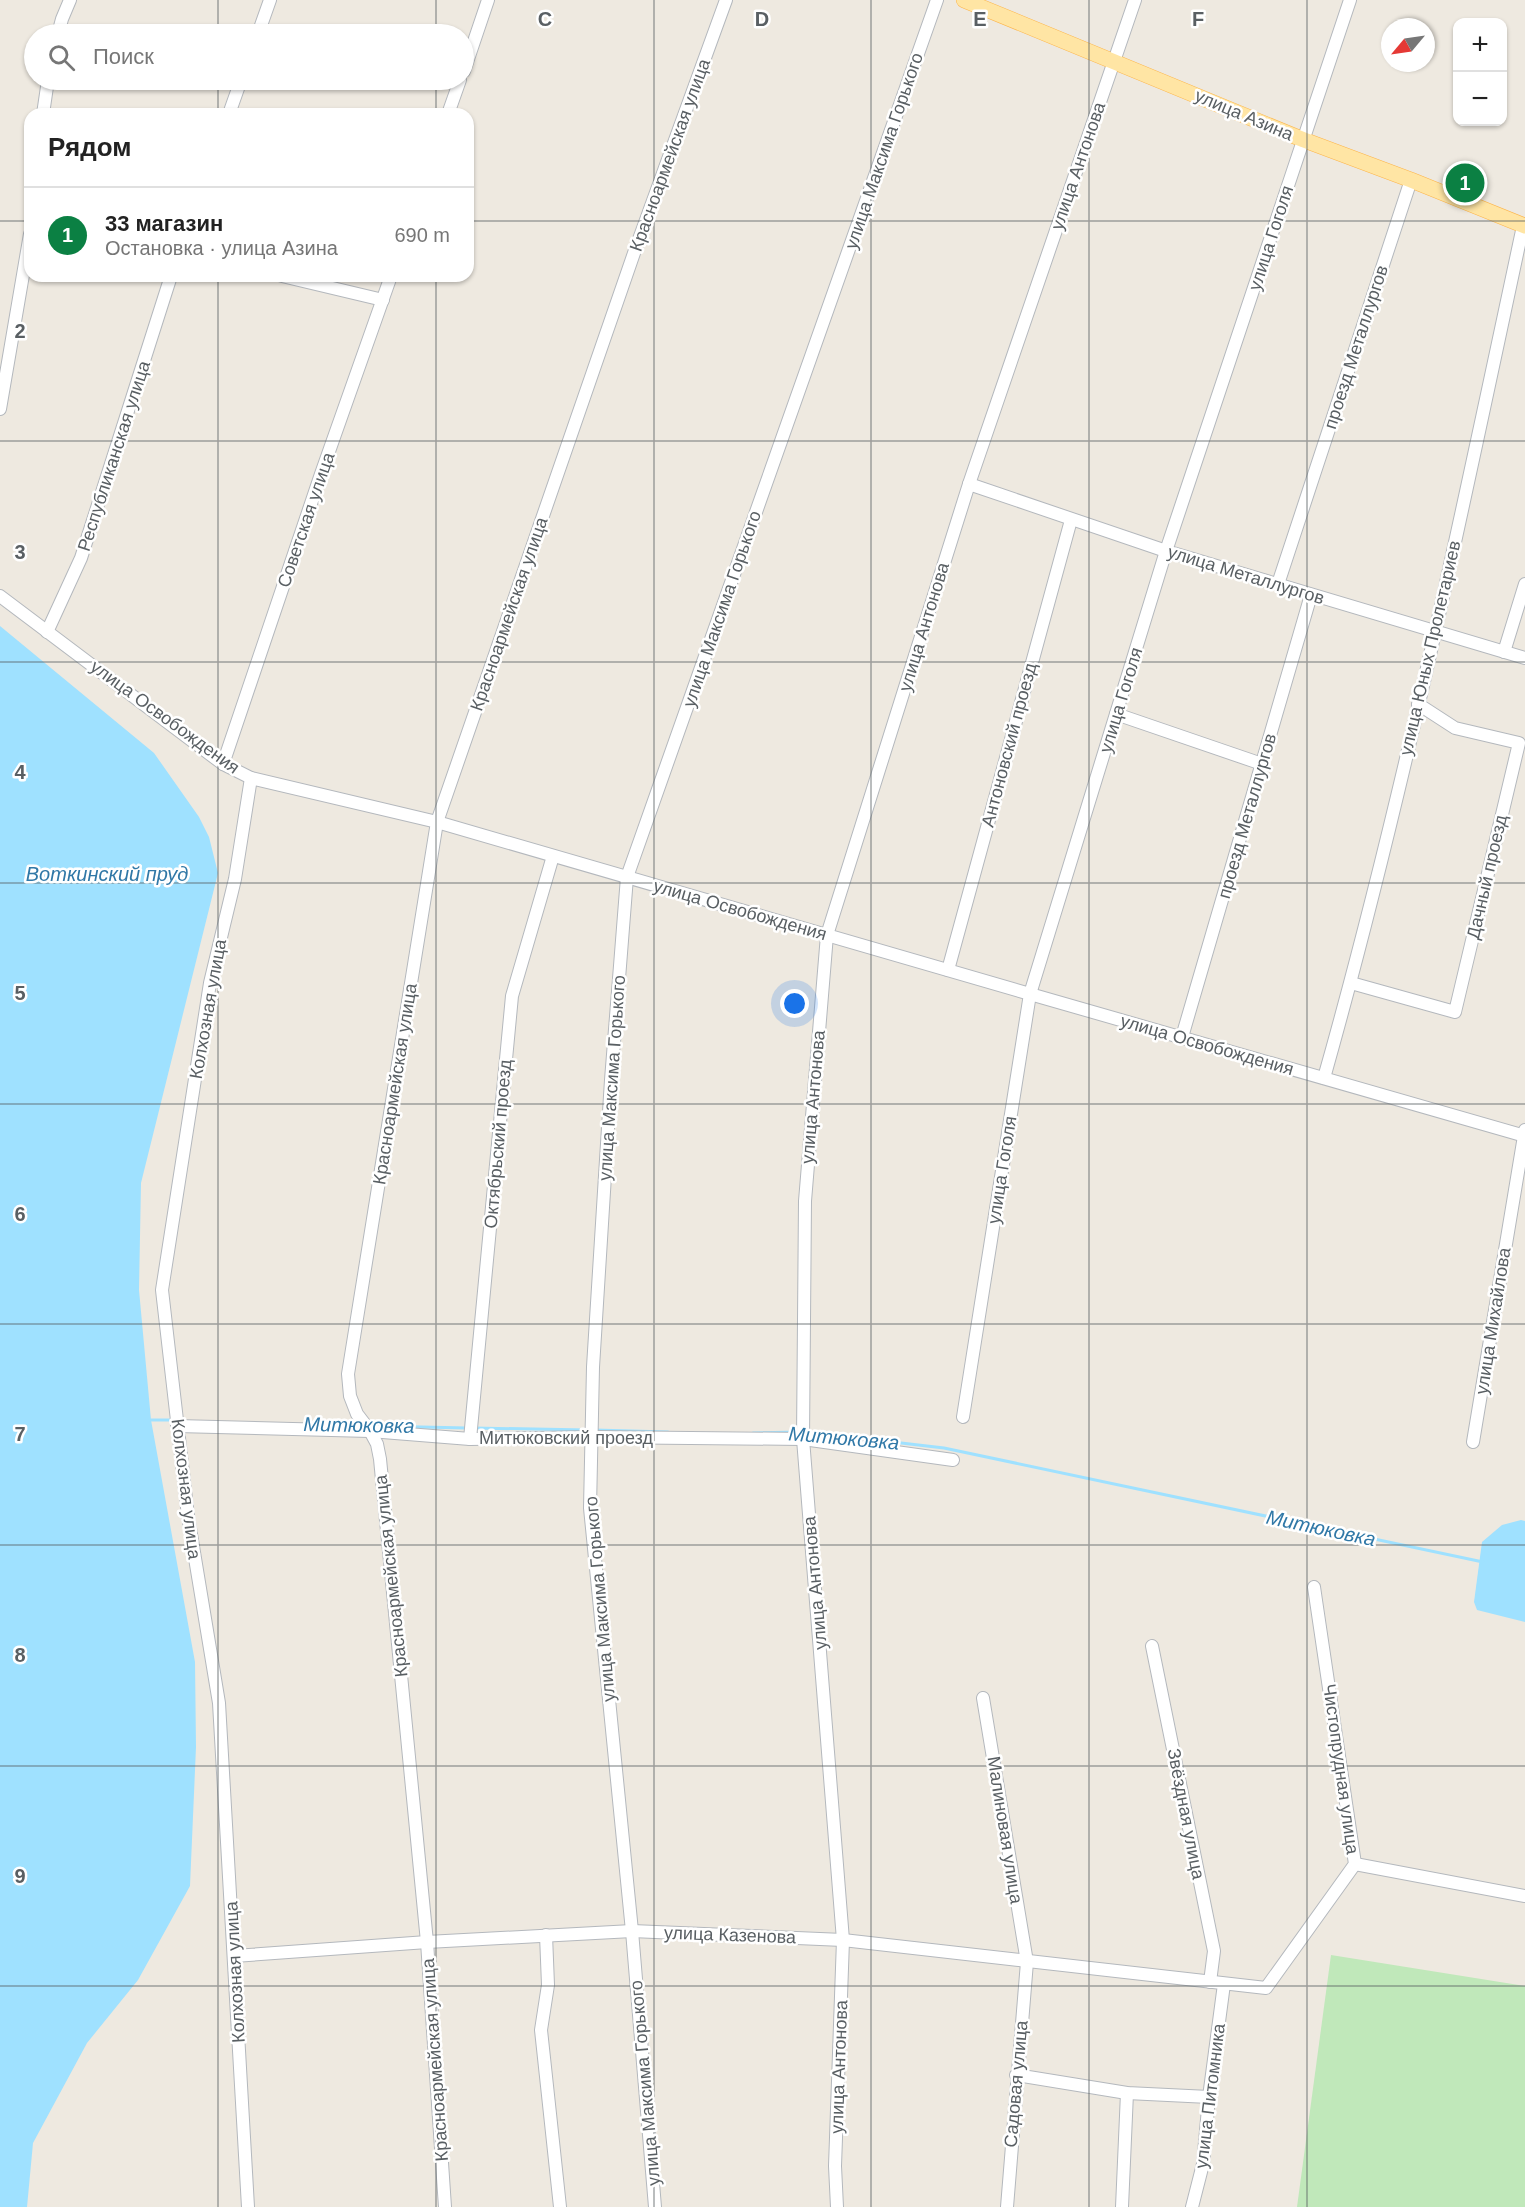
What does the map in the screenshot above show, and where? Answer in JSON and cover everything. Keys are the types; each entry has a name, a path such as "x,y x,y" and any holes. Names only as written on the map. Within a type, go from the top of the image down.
{"main road":[{"name":"улица Азина","path":"964,0 1304,140 1524,222"}],"street":[{"path":"61,24 70,0"},
{"path":"262,24 270,0"},
{"path":"474,41 488,0"},
{"name":"Красноармейская улица","path":"445,2207 427,1942 380,1459 370,1431 357,1414 350,1396 348,1374 437,822 634,253 726,0"},
{"name":"улица Максима Горького","path":"655,2207 632,1931 590,1508 593,1367 611,1080 627,877 937,0"},
{"name":"улица Антонова","path":"837,2207 835,2166 843,1940 803,1439 805,1201 827,935 969,484 1135,0"},
{"name":"улица Гоголя","path":"963,1417 1030,994 1167,551 1350,0"},
{"path":"43,108 46,90"},
{"path":"231,108 237,90"},
{"path":"450,108 456,90"},
{"name":"проезд Металлургов","path":"1278,584 1411,180"},
{"name":"улица Юных Пролетариев","path":"1324,1078 1351,983 1418,704 1524,222"},
{"path":"0,409 24,269"},
{"name":"Республиканская улица","path":"47,632 81,558 169,282"},
{"path":"307,282 382,300"},
{"name":"Советская улица","path":"223,764 389,282"},
{"name":"улица Металлургов","path":"969,484 1167,551 1525,658"},
{"name":"Антоновский проезд","path":"948,970 1071,519"},
{"path":"1504,652 1525,584"},
{"name":"проезд Металлургов","path":"1182,1037 1311,595"},
{"name":"улица Освобождения","path":"0,596 223,764 251,778 437,822 1030,994 1525,1133"},
{"name":"Дачный проезд","path":"1351,983 1455,1012 1519,743 1455,728 1418,704"},
{"path":"1116,714 1262,764"},
{"name":"Колхозная улица","path":"248,2207 219,1703 188,1516 162,1290 210,983 235,879 251,778"},
{"name":"Октябрьский проезд","path":"470,1438 512,996 553,856"},
{"name":"улица Михайлова","path":"1473,1442 1525,1133"},
{"name":"Митюковский проезд","path":"177,1426 370,1431 470,1438 592,1432 803,1439 953,1460"},
{"name":"Чистопрудная улица","path":"1224,1984 1266,1988 1355,1864 1314,1587"},
{"name":"Звёздная улица","path":"1152,1646 1214,1951 1210,1982"},
{"name":"Малиновая улица","path":"983,1698 1027,1962"},
{"path":"1355,1864 1525,1896"},
{"name":"улица Казенова","path":"234,1956 427,1942 632,1931 843,1940 1224,1984"},
{"path":"546,1935 548,1985 541,2030 560,2207"},
{"name":"Садовая улица","path":"1007,2207 1027,1962"},
{"name":"улица Питомника","path":"1192,2207 1203,2164 1209,2097 1224,1984"},
{"path":"1016,2075 1127,2092 1209,2097"},
{"path":"1122,2207 1127,2092"}],"green space":[{"path":"1331,1955 1525,1986 1525,2207 1297,2207"}],"water":[{"name":"Воткинский пруд","path":"0,626 154,753 199,817 209,837 218,873 141,1183 139,1290 151,1420 195,1662 196,1747 190,1886 138,1980 87,2043 33,2143 27,2207 0,2207"},
{"path":"1525,1521 1525,1622 1477,1610 1474,1602 1482,1542 1502,1525"}],"waterway":[{"name":"Митюковка","path":"151,1420 173,1420"},
{"name":"Митюковка","path":"375,1426 467,1428"},
{"name":"Митюковка","path":"474,1428 587,1430"},
{"name":"Митюковка","path":"594,1430 668,1432"},
{"name":"Митюковка","path":"753,1433 800,1432"},
{"name":"Митюковка","path":"807,1432 944,1448 1483,1562"}],"place":[{"name":"33 магазин","path":"1465,183"}]}
